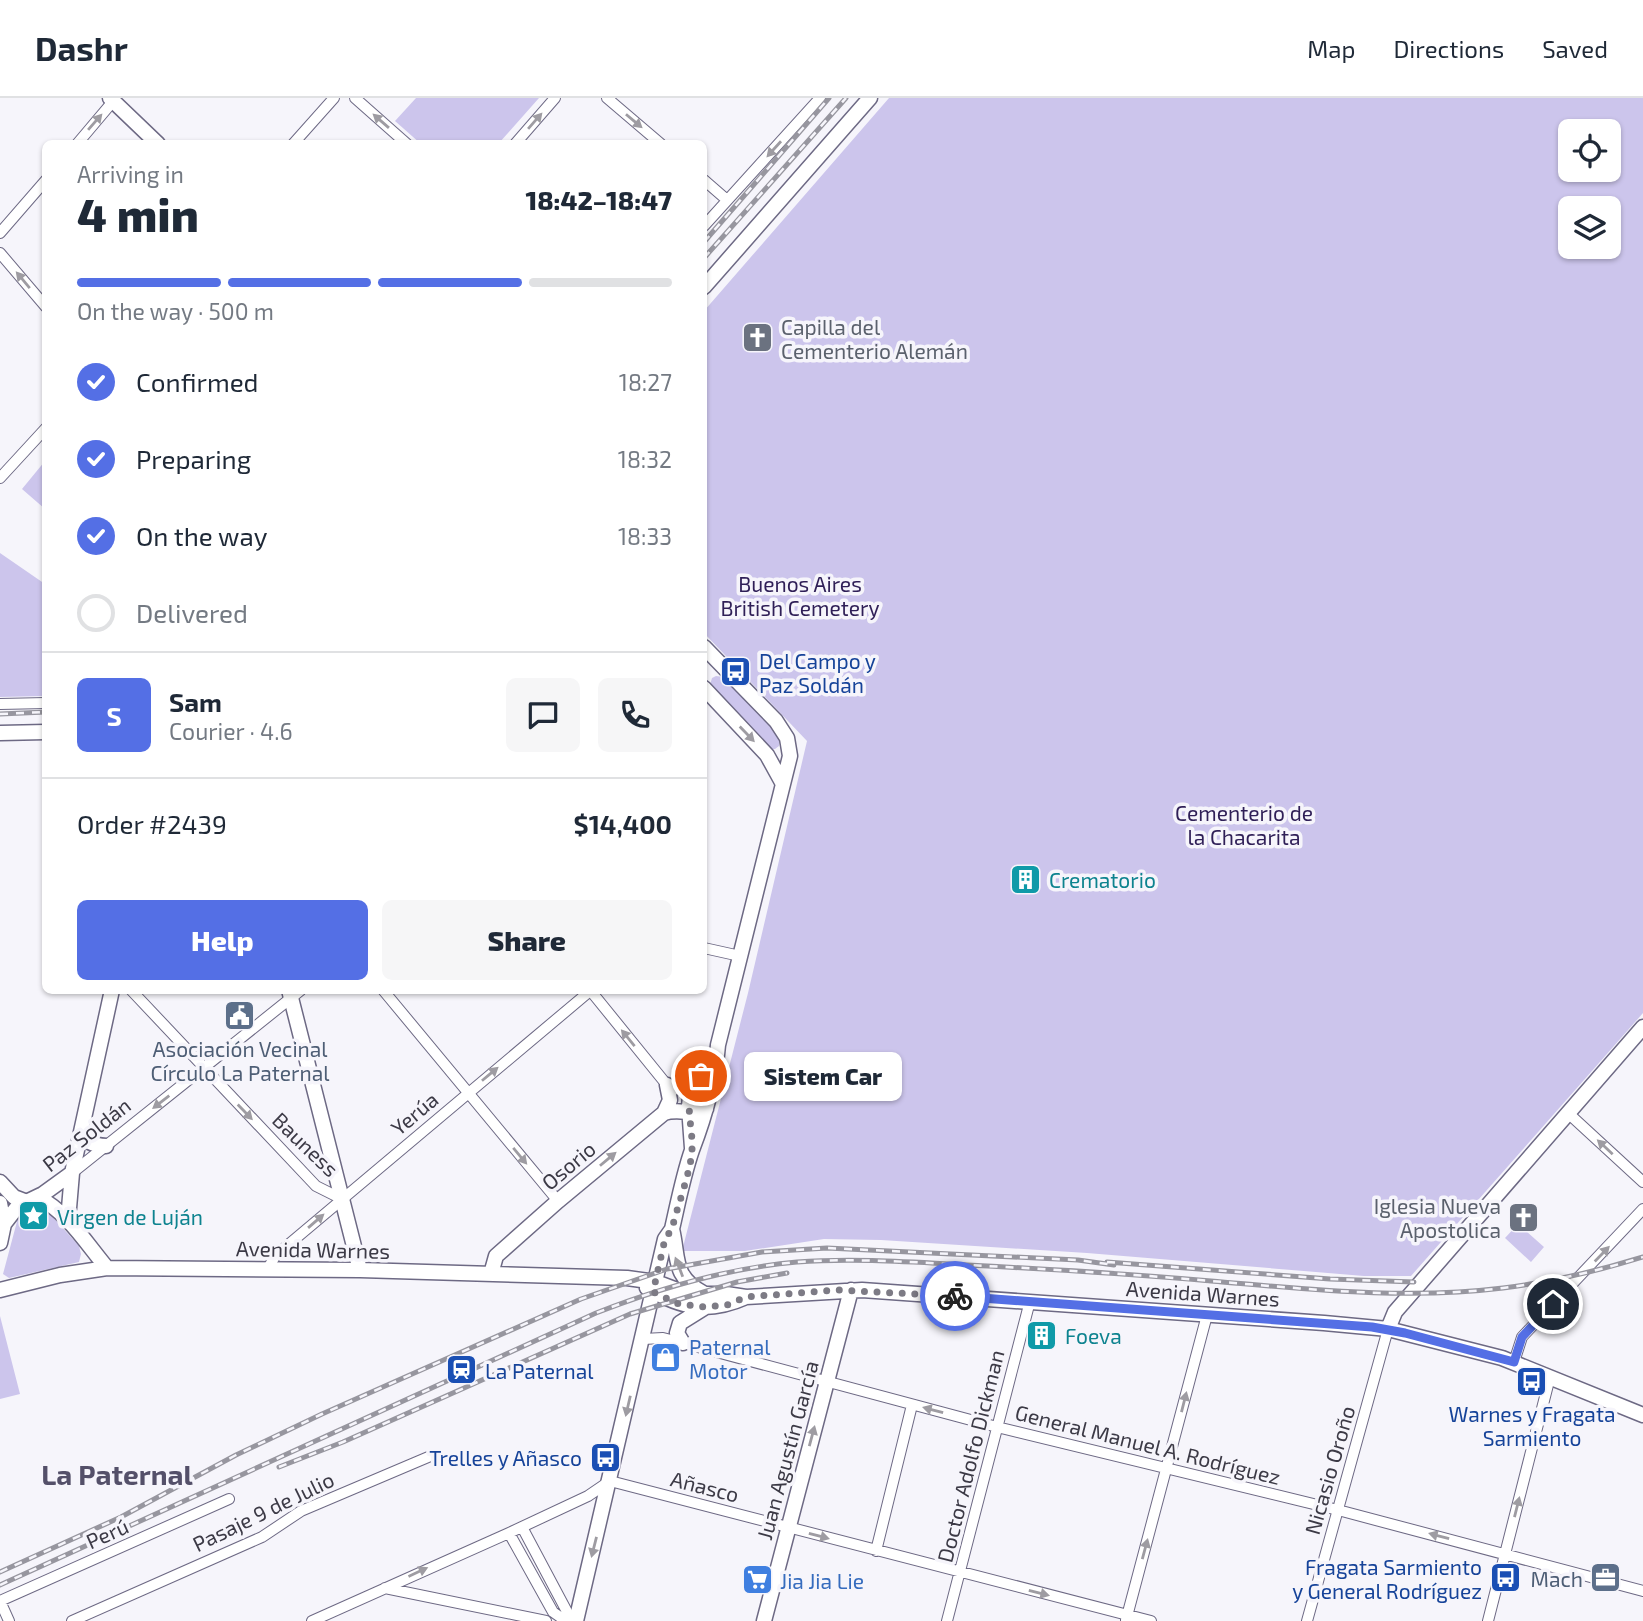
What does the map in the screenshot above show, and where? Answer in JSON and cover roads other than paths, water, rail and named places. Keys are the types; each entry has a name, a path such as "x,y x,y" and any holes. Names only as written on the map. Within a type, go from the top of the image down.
{"main road":[{"path":"707,283 870,98"},
{"path":"113,99 154,140"},
{"path":"574,1621 610,1481 665,1239 672,1229 692,1151 708,1103 718,1045 790,756 787,738 782,729 707,650"},
{"path":"707,667 716,659"},
{"path":"707,691 767,755 783,784"},
{"path":"0,733 42,732"},
{"path":"68,1220 72,1172 111,994"},
{"path":"294,994 360,1270"},
{"path":"1388,1329 1395,1312 1643,1027"},
{"path":"692,1151 689,1112 692,1091 718,1045"},
{"path":"664,1113 670,1100 667,1085"},
{"path":"692,1091 702,1090 708,1103"},
{"path":"664,1113 677,1110 698,1112 708,1103"},
{"name":"Osorio","path":"491,1273 496,1256 664,1113"},
{"path":"82,1130 89,1143 106,1146"},
{"name":"Paz Soldán","path":"4,1224 13,1211 72,1172"},
{"path":"0,1182 14,1197 50,1203 68,1220 107,1268"},
{"path":"0,1203 4,1224 0,1242"},
{"path":"672,1229 680,1272 687,1283 705,1300 680,1323 677,1333 683,1343"},
{"path":"81,1271 84,1260 83,1241"},
{"path":"627,1278 645,1273 660,1264"},
{"name":"Avenida Warnes","path":"0,1290 81,1271 107,1268 268,1268 627,1278 727,1305 746,1297 850,1290 1030,1301 1388,1329 1514,1362 1641,1411"},
{"name":"Juan Agustín García","path":"764,1621 850,1290"}],"street":[{"path":"297,140 334,98"},
{"path":"355,98 402,140"},
{"path":"519,140 555,98"},
{"path":"607,98 656,140"},
{"path":"707,223 820,98"},
{"path":"80,140 113,99"},
{"path":"707,183 727,200"},
{"path":"0,233 42,185"},
{"path":"0,253 42,302"},
{"path":"0,478 42,432"},
{"path":"0,704 42,703"},
{"path":"707,949 740,956"},
{"name":"Bauness","path":"135,994 316,1186 342,1199"},
{"name":"Paz Soldán","path":"72,1172 204,1069 293,994"},
{"path":"386,994 558,1201"},
{"name":"Yerúa","path":"268,1268 276,1255 586,994"},
{"path":"592,994 667,1085 692,1091"},
{"path":"1568,1112 1643,1182"},
{"path":"1514,1362 1522,1337 1643,1209"},
{"name":"Doctor Adolfo Dickman","path":"947,1621 1030,1301"},
{"path":"1126,1618 1207,1315"},
{"name":"Nicasio Oroño","path":"1307,1621 1388,1329"},
{"name":"General Manuel A. Rodríguez","path":"643,1339 663,1338 683,1343 997,1427 1338,1510 1643,1591"},
{"path":"1488,1621 1550,1377"},
{"path":"876,1551 912,1405"},
{"name":"Pasaje 9 de Julio","path":"72,1621 262,1537 300,1511 433,1455"},
{"path":"312,1621 324,1619 385,1587 588,1496 610,1481"},
{"name":"Añasco","path":"610,1481 1126,1618 1150,1621"},
{"name":"Perú","path":"0,1601 229,1499"},
{"path":"522,1527 574,1621"},
{"path":"509,1533 553,1612 566,1621"},
{"path":"385,1587 546,1621"},
{"path":"0,1601 9,1621"}],"railway":[{"path":"707,239 829,98"},
{"path":"707,255 846,98"},
{"path":"0,714 42,712"},
{"path":"0,1572 121,1517 236,1455 322,1414 581,1299 667,1269 762,1252 827,1248 1078,1260 1114,1265"},
{"path":"0,1585 596,1313 670,1287 745,1269 797,1262 882,1261 1181,1278 1320,1290 1430,1293 1538,1283 1643,1257"},
{"path":"1107,1262 1330,1279 1414,1282"},
{"path":"279,1467 343,1442 630,1314 737,1282 787,1273"}],"place":[{"name":"Capilla del Cementerio Alemán","path":"758,338"},
{"name":"Del Campo y Paz Soldán","path":"736,672"},
{"name":"Crematorio","path":"1026,879"},
{"name":"Asociación Vecinal Círculo La Paternal","path":"240,1016"},
{"name":"Sistem Car","path":"701,1076"},
{"name":"Virgen de Luján","path":"34,1216"},
{"name":"Iglesia Nueva Apostolica","path":"1524,1217"},
{"name":"Foeva","path":"1042,1335"},
{"name":"Paternal Motor","path":"666,1358"},
{"name":"La Paternal","path":"462,1370"},
{"name":"Warnes y Fragata Sarmiento","path":"1532,1381"},
{"name":"Trelles y Añasco","path":"605,1457"},
{"name":"Fragata Sarmiento y General Rodríguez","path":"1505,1578"},
{"name":"Mach","path":"1606,1578"},
{"name":"Jia Jia Lie","path":"757,1580"}],"district":[{"name":"La Paternal","path":"117,1474"}],"park label":[{"name":"Buenos Aires British Cemetery","path":"800,595"},
{"name":"Cementerio de la Chacarita","path":"1244,824"}]}
